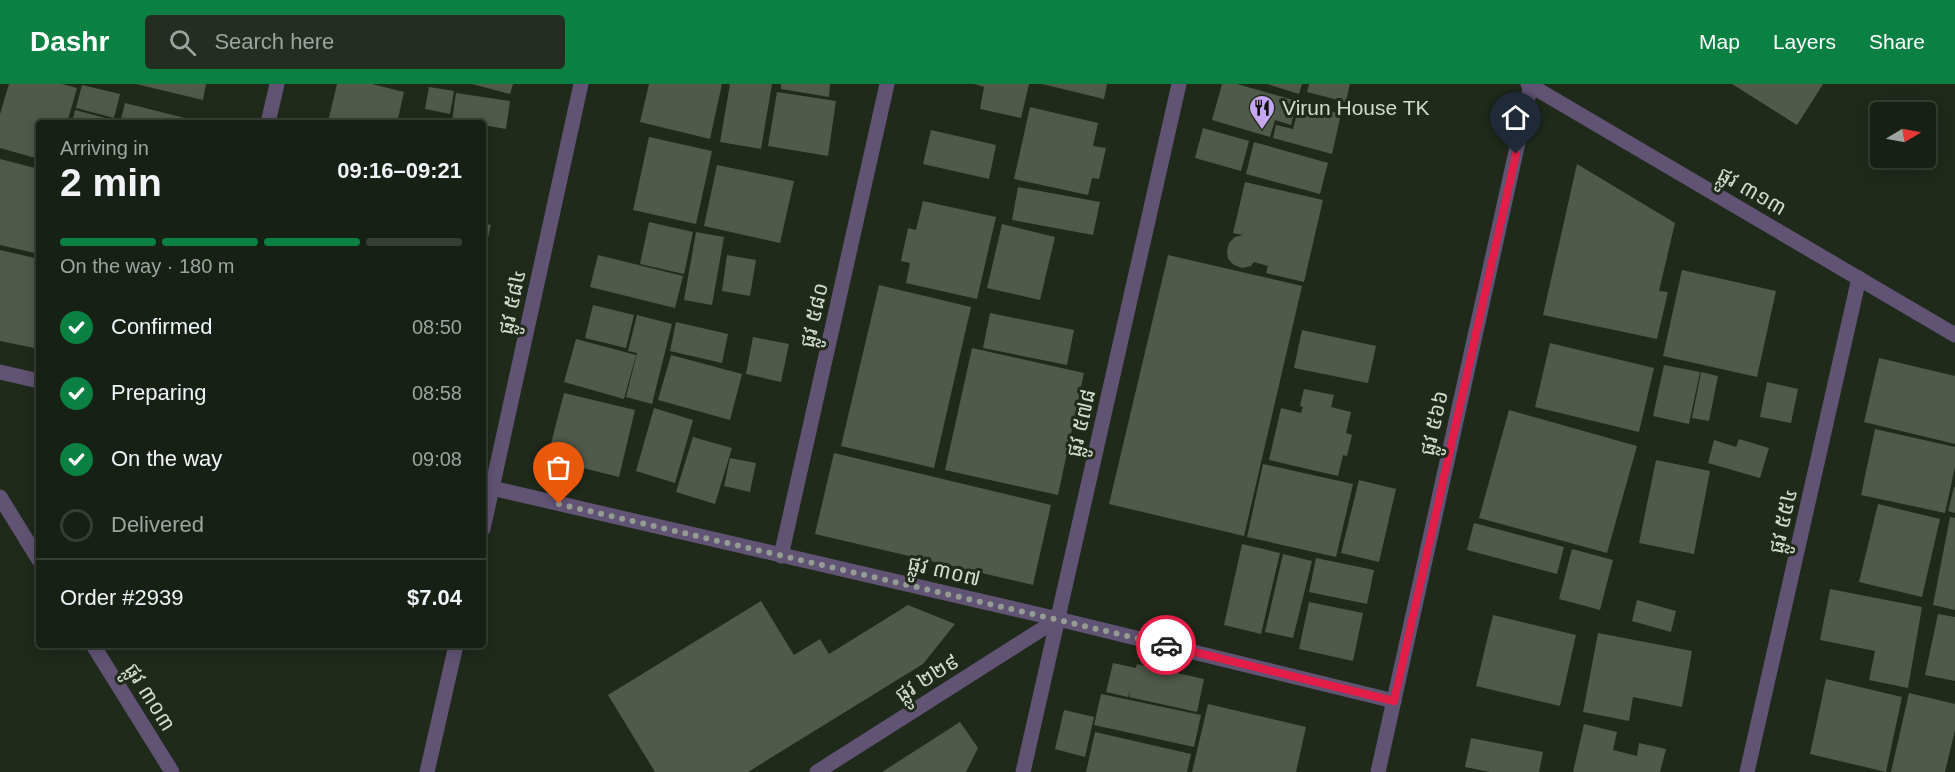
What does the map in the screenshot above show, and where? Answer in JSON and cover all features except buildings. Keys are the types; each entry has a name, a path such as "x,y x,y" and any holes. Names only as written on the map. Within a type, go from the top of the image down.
{"street":[{"path":"269,120 277,84"},
{"name":"ផ្លូវ ៥៨៤","path":"486,504 581,84"},
{"name":"ផ្លូវ ៥៨០","path":"781,556 887,84"},
{"name":"ផ្លូវ ៥៧៨","path":"1023,772 1179,84"},
{"name":"ផ្លូវ ៣១៣","path":"1530,85 1955,335"},
{"name":"ផ្លូវ ៥៦៦","path":"1378,772 1530,85"},
{"name":"ផ្លូវ ៥៥៤","path":"1747,772 1859,278"},
{"path":"0,372 36,380"},
{"name":"ផ្លូវ ៣០៧","path":"488,487 1058,619 1394,701"},
{"path":"0,497 36,555"},
{"name":"ផ្លូវ ២២៩","path":"818,772 1058,619"},
{"name":"ផ្លូវ ៣០៣","path":"95,648 172,772"},
{"path":"427,772 455,648"}],"way so far":[{"path":"559,504 1166,645"}],"place":[{"name":"Virun House TK","path":"1262,131"}],"route":[{"path":"1166,645 1394,701 1516,154"}]}
